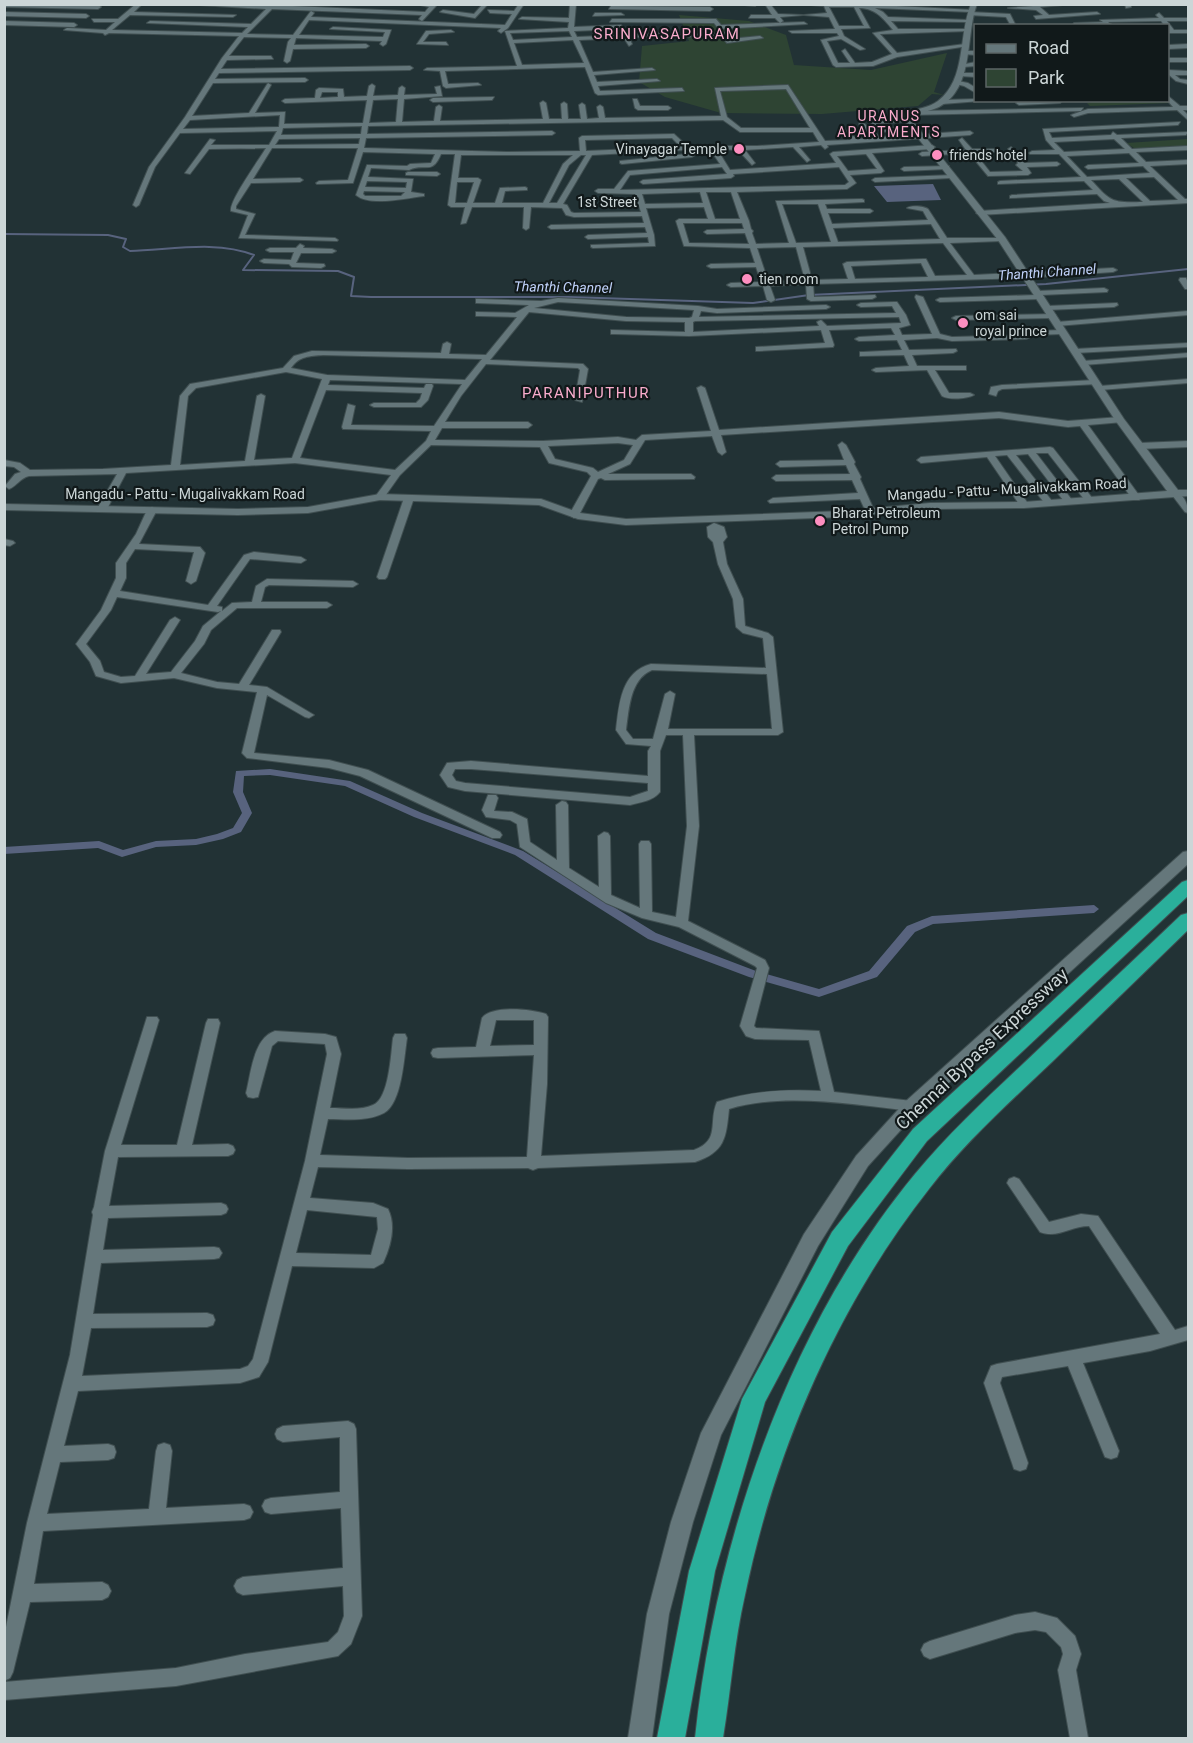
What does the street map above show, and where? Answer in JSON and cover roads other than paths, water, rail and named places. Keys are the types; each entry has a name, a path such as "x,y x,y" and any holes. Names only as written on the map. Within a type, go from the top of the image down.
{"highway":[{"name":"Chennai Bypass Expressway","path":"671,1738 702,1571 754,1399 840,1239 920,1135 1188,886"},
{"path":"709,1738 735,1581 761,1485 794,1398 829,1321 908,1200 979,1117 1188,920"}],"street":[{"path":"105,33 140,4"},
{"path":"185,4 315,6 426,14"},
{"path":"418,4 433,6 419,22"},
{"path":"451,6 443,12 475,16 486,4"},
{"path":"492,34 506,27 522,4"},
{"path":"573,4 571,29 602,101 644,100"},
{"path":"736,4 755,4"},
{"path":"767,4 782,25"},
{"path":"799,4 936,6 1009,16 1013,24"},
{"path":"1037,8 1035,6 1072,4"},
{"path":"1086,4 1107,23 1188,15"},
{"path":"4,5 100,6"},
{"path":"4,14 14,5"},
{"path":"223,25 243,5"},
{"path":"67,30 100,6"},
{"path":"287,61 294,37 315,6"},
{"path":"826,6 839,30 862,49"},
{"path":"718,24 681,31 723,34 868,27 852,6"},
{"path":"869,6 888,19 897,31"},
{"path":"136,206 152,167 188,118 225,58 242,36 271,7"},
{"path":"1011,8 1037,8 1047,16"},
{"path":"1128,8 1137,24"},
{"path":"602,21 711,9 727,41"},
{"path":"490,11 517,13"},
{"path":"1157,11 1166,24"},
{"path":"541,12 551,12"},
{"path":"561,12 572,12"},
{"path":"595,12 762,26 803,24 799,14"},
{"path":"888,19 970,12"},
{"path":"962,81 970,12"},
{"path":"129,13 233,15"},
{"path":"138,34 161,13"},
{"path":"4,14 86,16"},
{"path":"762,26 754,17 799,14 831,15"},
{"path":"991,23 992,14"},
{"path":"1036,17 1096,14"},
{"path":"520,67 507,32 621,27 650,15"},
{"path":"1064,15 1072,24"},
{"path":"308,18 437,21 506,27"},
{"path":"328,38 339,19"},
{"path":"522,19 571,20"},
{"path":"94,20 119,21"},
{"path":"4,23 74,25"},
{"path":"150,23 253,26"},
{"path":"814,23 839,30"},
{"path":"621,27 629,44"},
{"path":"32,29 138,34 386,39"},
{"path":"291,47 379,46 386,39 388,30 333,29"},
{"path":"839,30 824,40 836,65 879,62 939,41 974,53"},
{"path":"897,55 876,33 897,31 967,33 974,36"},
{"path":"446,44 419,43 428,32 467,33"},
{"path":"1170,32 1188,32"},
{"path":"511,42 664,35"},
{"path":"692,42 760,38"},
{"path":"1169,51 1188,46"},
{"path":"315,47 313,54 365,55"},
{"path":"225,58 267,58 267,50"},
{"path":"846,51 853,64"},
{"path":"874,55 879,62"},
{"path":"1169,60 1188,56"},
{"path":"963,65 974,64"},
{"path":"427,70 587,65"},
{"path":"219,70 334,69 356,72 410,68"},
{"path":"332,77 334,69"},
{"path":"319,183 350,184 361,148 377,69"},
{"path":"442,70 446,86 478,85"},
{"path":"591,74 652,70"},
{"path":"1169,73 1188,73"},
{"path":"1169,74 1185,86"},
{"path":"909,122 942,102 962,81 974,75"},
{"path":"212,81 305,80"},
{"path":"595,84 657,81"},
{"path":"962,81 974,83"},
{"path":"962,81 974,90"},
{"path":"251,115 268,85"},
{"path":"464,86 467,102"},
{"path":"598,191 704,192 852,185 821,143 814,130 789,88 784,86 717,89 724,118 733,126 748,132 814,130"},
{"path":"285,101 438,96 438,87"},
{"path":"399,124 402,88"},
{"path":"317,101 318,90 321,89 340,89 341,100"},
{"path":"598,93 682,90"},
{"path":"667,91 671,99"},
{"path":"288,93 277,137 247,181 232,210 252,214 241,237 335,240"},
{"path":"432,100 467,102 492,98"},
{"path":"635,100 638,108 668,108"},
{"path":"1169,100 1188,118"},
{"path":"964,101 971,112"},
{"path":"942,102 974,101"},
{"path":"1018,102 1026,111"},
{"path":"209,147 361,148 547,140 553,138 543,103"},
{"path":"564,104 565,121"},
{"path":"582,105 584,120"},
{"path":"437,123 439,106"},
{"path":"909,122 971,112 1188,106"},
{"path":"600,107 602,120"},
{"path":"1043,117 1067,116 1084,110"},
{"path":"1084,110 1095,117 1186,202"},
{"path":"508,112 509,125"},
{"path":"188,118 283,113"},
{"path":"455,113 456,123"},
{"path":"1095,117 1169,114"},
{"path":"1067,116 1079,128"},
{"path":"179,131 456,123 491,118 509,125 549,121 724,118"},
{"path":"491,118 493,134"},
{"path":"610,120 619,153"},
{"path":"909,122 934,150 979,213 1002,239 1120,420 1139,446 1182,494 1188,510"},
{"path":"861,123 878,140"},
{"path":"1048,123 1054,129"},
{"path":"1123,206 1107,201 1049,140 1044,130 1178,123"},
{"path":"841,128 856,141"},
{"path":"188,173 209,147 214,130"},
{"path":"300,155 493,134 552,133"},
{"path":"277,137 413,154 490,150 552,150 584,154 712,147 768,147 970,133"},
{"path":"1049,140 1186,133"},
{"path":"458,152 450,204 470,206 559,205 570,188 584,154 582,138 674,136 701,167"},
{"path":"962,140 990,174 1028,173 1011,149"},
{"path":"794,145 807,160"},
{"path":"643,182 731,176 712,147"},
{"path":"768,147 776,158"},
{"path":"740,148 752,163"},
{"path":"1032,153 1188,148"},
{"path":"832,155 934,150 971,152 996,150"},
{"path":"364,179 409,172 433,165 439,151"},
{"path":"408,192 412,182 409,172 413,154"},
{"path":"544,205 566,164 584,154"},
{"path":"845,173 881,172 868,154"},
{"path":"264,156 276,156"},
{"path":"622,162 692,156"},
{"path":"976,159 1001,158"},
{"path":"652,160 660,170"},
{"path":"1180,162 1188,170"},
{"path":"1088,167 1188,162"},
{"path":"1043,164 1050,172"},
{"path":"1024,165 1057,164"},
{"path":"422,195 361,189 370,165 437,174"},
{"path":"616,191 628,173 725,165"},
{"path":"729,172 839,165"},
{"path":"903,169 947,167"},
{"path":"1025,212 997,180 1156,175"},
{"path":"874,180 951,176"},
{"path":"1121,177 1149,204"},
{"path":"247,181 300,180"},
{"path":"454,180 478,180 463,223"},
{"path":"666,181 672,192"},
{"path":"552,187 570,188"},
{"path":"499,207 502,189 525,189"},
{"path":"759,349 830,345 812,299 809,282 796,244 772,189"},
{"path":"735,190 771,300"},
{"path":"593,246 653,245 638,192"},
{"path":"704,192 712,221"},
{"path":"1012,197 1099,192"},
{"path":"439,195 451,195"},
{"path":"821,201 835,243"},
{"path":"778,202 862,201"},
{"path":"979,213 1186,202"},
{"path":"526,228 528,205"},
{"name":"1st Street","path":"559,205 565,206 568,214 707,205"},
{"path":"910,208 925,208 944,240 972,277"},
{"path":"825,211 870,211"},
{"path":"894,215 899,223"},
{"path":"746,221 679,221 686,245 753,246 835,243 923,261 933,279"},
{"path":"831,226 933,222"},
{"path":"552,227 648,225"},
{"path":"707,232 750,231"},
{"path":"588,237 651,236"},
{"path":"852,281 848,264 878,252 944,240 1002,239"},
{"path":"292,262 304,240"},
{"path":"270,250 332,251"},
{"path":"264,261 321,266"},
{"path":"711,266 760,265"},
{"path":"940,300 1033,287 1113,270"},
{"path":"731,285 972,277 1033,287 1104,290"},
{"path":"479,301 540,303 558,300 717,311 812,299 872,297"},
{"path":"919,297 937,336"},
{"path":"614,332 689,334 906,325 892,304 812,299"},
{"path":"479,314 516,315 540,303"},
{"path":"859,339 937,336 956,339 1026,337 1054,320 1114,304"},
{"path":"689,334 692,319 698,308"},
{"path":"527,310 626,319 900,314"},
{"path":"380,498 398,475 397,473 429,442 467,382 527,310"},
{"path":"956,318 1054,320 1188,313"},
{"path":"894,326 914,368"},
{"path":"444,356 447,344"},
{"path":"1075,351 1188,345"},
{"path":"863,354 953,351"},
{"path":"286,370 292,360 297,357 323,353 444,356 580,366 584,369 579,400"},
{"path":"1083,363 1188,355"},
{"path":"930,368 946,396 970,395"},
{"path":"876,370 963,368"},
{"path":"175,467 184,396 193,386 228,377 258,376 286,370 327,377 467,382"},
{"path":"294,460 327,377"},
{"path":"374,405 418,405 424,400 432,381"},
{"path":"993,394 994,389 1002,387 1188,381"},
{"path":"323,387 427,391"},
{"path":"701,388 722,452"},
{"path":"249,462 261,396"},
{"path":"351,406 346,427 528,425"},
{"path":"574,515 596,477 622,466 633,456 642,438 999,416 1056,423 1120,420"},
{"path":"1082,423 1136,498"},
{"path":"429,442 543,444 618,440 639,443"},
{"path":"543,444 552,461 590,470 596,477 690,477"},
{"path":"1139,446 1188,444"},
{"path":"842,445 857,477 861,496 869,510"},
{"path":"921,460 1050,450 1090,501"},
{"path":"1030,451 1069,502"},
{"path":"1010,453 1049,503"},
{"path":"990,454 1024,505"},
{"path":"9,486 18,476 28,473 294,460 397,473"},
{"path":"780,464 850,462"},
{"path":"4,463 16,465 28,473"},
{"path":"102,509 123,470"},
{"path":"776,478 857,477"},
{"name":"Mangadu - Pattu - Mugalivakkam Road","path":"4,507 308,510 380,498 409,498 541,502 574,515 626,522 714,522 930,506 1024,505 1182,494"},
{"path":"773,501 861,496"},
{"path":"382,577 409,498"},
{"path":"153,510 122,563 121,578 106,610 81,644 95,660 100,674 121,680 174,675 217,686 263,689 309,715"},
{"path":"662,732 778,732 768,637 763,633 744,630 739,625 737,596 717,553 718,541 713,537 712,527 714,522"},
{"path":"132,546 197,549 200,553 190,581"},
{"path":"211,608 247,557 254,555 301,560"},
{"path":"256,604 261,586 267,582 353,584"},
{"path":"113,593 225,610"},
{"path":"174,675 200,642 207,628 225,610 235,605 327,604"},
{"path":"139,678 175,620"},
{"path":"242,688 276,632"},
{"path":"656,743 630,742 621,730 633,676 639,669 651,667 771,671"},
{"path":"263,689 248,753 251,756 320,762 364,773 496,835"},
{"path":"653,780 471,765 451,766 446,775 452,784 465,787 630,801 650,796 654,792 656,743 662,732 670,694"},
{"path":"682,923 693,826 688,732"},
{"path":"492,798 488,810 490,814 520,819 524,826 524,844 605,896 646,915 682,923 753,958 764,968 749,1030 755,1034 814,1035 829,1098"},
{"path":"562,805 563,869"},
{"path":"604,837 605,896"},
{"path":"645,844 646,915"},
{"path":"640,1738 658,1614 682,1522 711,1433 811,1240 862,1161 912,1106 1188,856"},
{"path":"482,1051 486,1020 494,1015 541,1017 533,1164"},
{"path":"4,1672 24,1593 36,1523 72,1384 95,1257 99,1212 112,1151 152,1020"},
{"path":"183,1150 213,1023"},
{"path":"72,1384 240,1376 253,1372 260,1362 312,1161 334,1054 331,1041 279,1035 270,1040 266,1044 254,1093"},
{"path":"322,1114 372,1111 386,1104 390,1095 400,1038"},
{"path":"438,1053 541,1050"},
{"path":"312,1161 402,1165 533,1164 695,1156 710,1151 718,1142 722,1106 734,1100 752,1097 829,1098 912,1106"},
{"path":"112,1151 228,1150"},
{"path":"1014,1183 1045,1228 1052,1230 1085,1218 1093,1220 1172,1338"},
{"path":"287,1259 374,1262 383,1238 386,1219 383,1213 301,1203"},
{"path":"99,1212 221,1209"},
{"path":"95,1257 214,1253"},
{"path":"84,1321 207,1320"},
{"path":"1020,1462 992,1383 997,1371 1188,1334"},
{"path":"1072,1357 1111,1451"},
{"path":"4,1691 177,1677 245,1663 332,1650 345,1638 352,1616 348,1429 283,1434"},
{"path":"157,1516 164,1451"},
{"path":"54,1454 108,1452"},
{"path":"271,1506 349,1499"},
{"path":"36,1523 244,1512"},
{"path":"243,1586 351,1576"},
{"path":"24,1593 102,1591"},
{"path":"930,1650 1015,1624 1035,1621 1050,1624 1069,1642 1072,1654 1067,1670 1079,1738"}],"water":[{"path":"933,184 941,200 887,202 874,186"}],"waterway":[{"name":"Thanthi Channel","path":"4,234 108,235 126,239 123,247 130,251 193,247 239,250 254,255 243,270 338,271 354,277 351,296 371,297 569,297 753,303 809,295 1046,284 1188,269"},
{"path":"4,851 99,844 122,854 156,844 196,842 219,837 237,830 247,813 238,792 239,773 270,772 347,783 418,815 519,853 652,936 753,974 819,993 873,974 911,929 932,920 1094,909"}],"place":[{"name":"Vinayagar Temple","path":"739,149"},
{"name":"friends hotel","path":"937,155"},
{"name":"tien room","path":"747,279"},
{"name":"om sai royal prince","path":"963,323"},
{"name":"Bharat Petroleum Petrol Pump","path":"820,521"}],"district":[{"name":"SRINIVASAPURAM","path":"667,34"},
{"name":"URANUS APARTMENTS","path":"889,124"},
{"name":"PARANIPUTHUR","path":"586,393"}]}
